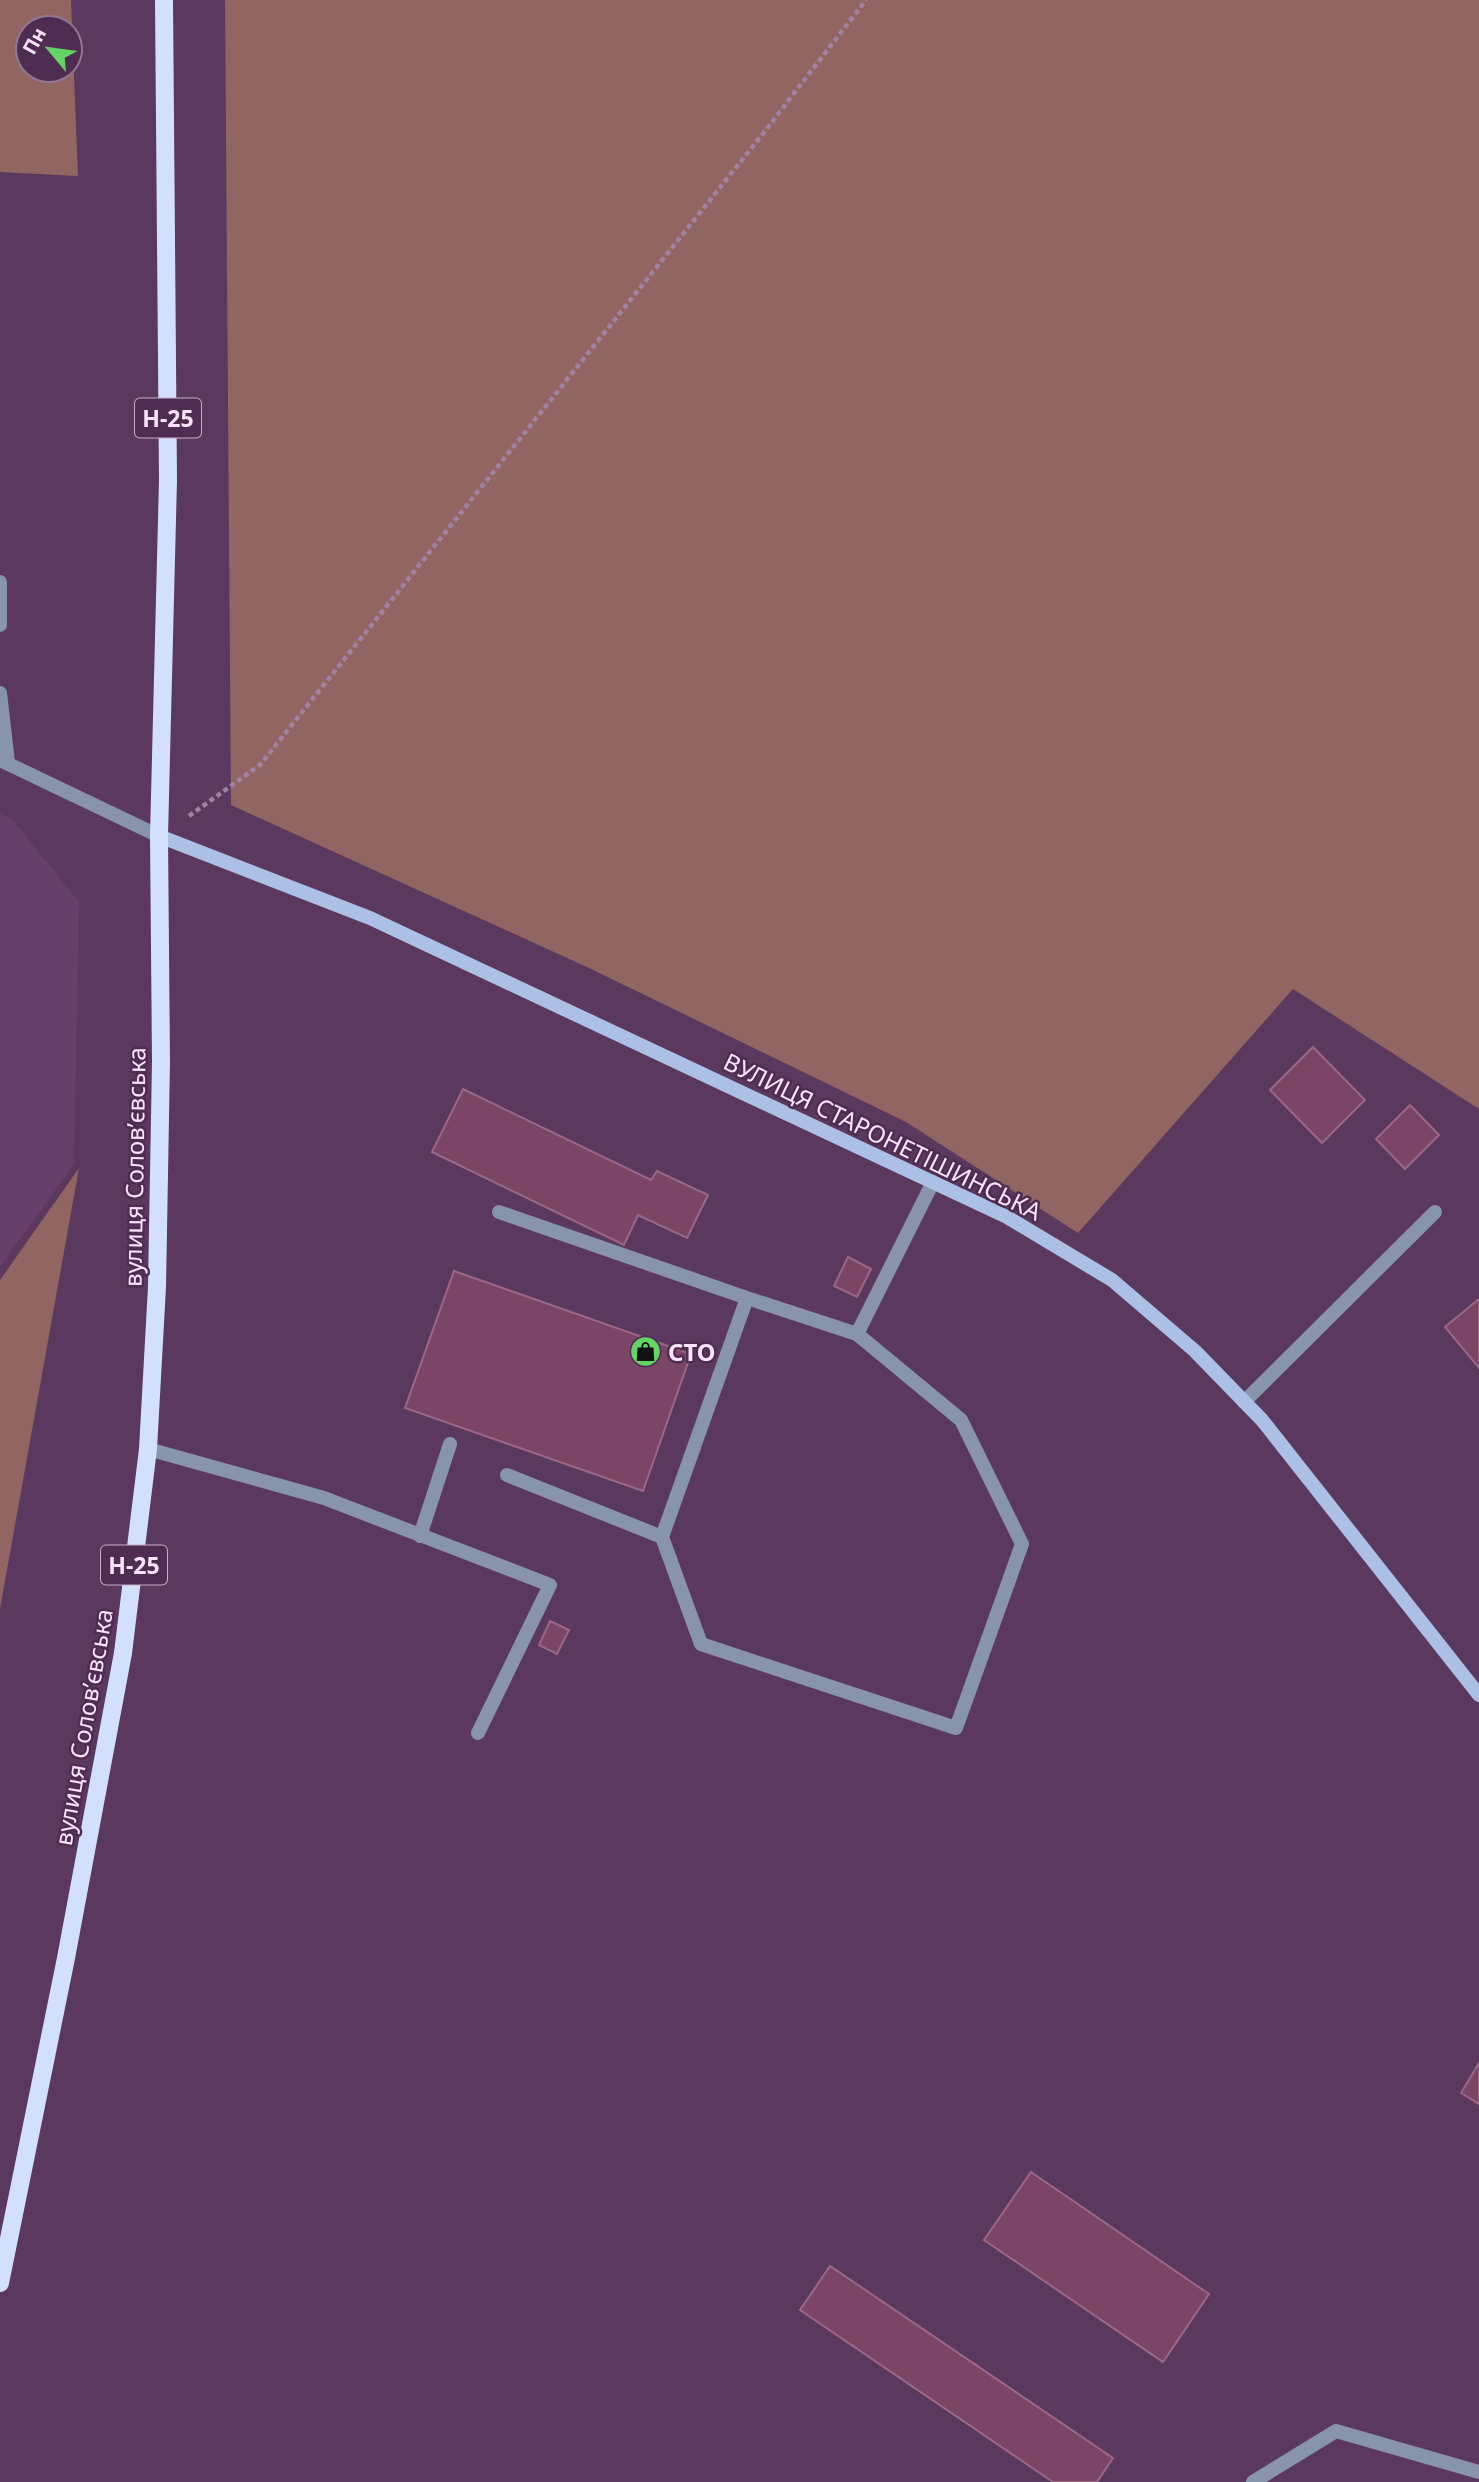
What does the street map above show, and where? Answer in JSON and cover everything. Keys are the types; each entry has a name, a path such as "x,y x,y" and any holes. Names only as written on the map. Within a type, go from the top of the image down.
{"main road":[{"name":"Н-25","path":"159,836 168,480 164,0"},
{"name":"ВУЛИЦЯ СТАРОНЕТІШИНСЬКА","path":"159,836 370,918 1007,1217 1112,1280 1195,1351 1262,1420 1479,1695"},
{"name":"вулиця Соловʼєвська","path":"0,2283 63,1972 123,1653 148,1449 158,1261 161,1061 159,836"}],"street":[{"path":"0,582 0,625"},
{"path":"0,693 4,761 159,836"},
{"path":"857,1334 933,1182"},
{"path":"499,1212 857,1334 961,1420 1022,1544 956,1728 701,1644 662,1537 747,1298"},
{"path":"1244,1402 1435,1212"},
{"path":"421,1536 450,1444"},
{"path":"148,1449 324,1498 550,1586 478,1733"},
{"path":"507,1475 662,1537"},
{"path":"1253,2482 1336,2431 1479,2472"}],"path":[{"path":"159,836 260,765 765,131 866,0"}],"shaded area":[{"path":"0,0 71,0 72,14 14,14 14,84 74,84 78,176 0,172"},
{"path":"225,0 1479,0 1479,1109 1293,989 1078,1233 906,1122 589,968 231,805"},
{"path":"0,814 12,819 79,902 74,1164 0,1267"},
{"path":"79,1168 0,1609 0,1280"}],"building":[{"path":"1313,1047 1365,1100 1322,1143 1270,1090"},
{"path":"463,1089 651,1180 657,1171 708,1195 687,1238 638,1215 624,1245 432,1152"},
{"path":"1410,1105 1439,1135 1405,1169 1376,1139"},
{"path":"848,1257 871,1269 857,1297 834,1286"},
{"path":"454,1271 691,1354 643,1491 405,1408"},
{"path":"1479,1299 1479,1368 1445,1327"},
{"path":"550,1621 569,1630 557,1654 539,1645"},
{"path":"1479,2063 1479,2104 1461,2093"},
{"path":"1031,2172 1209,2294 1163,2362 984,2240"},
{"path":"830,2266 1113,2458 1097,2482 1053,2482 800,2310"}],"place":[{"name":"СТО","path":"645,1351"}]}
